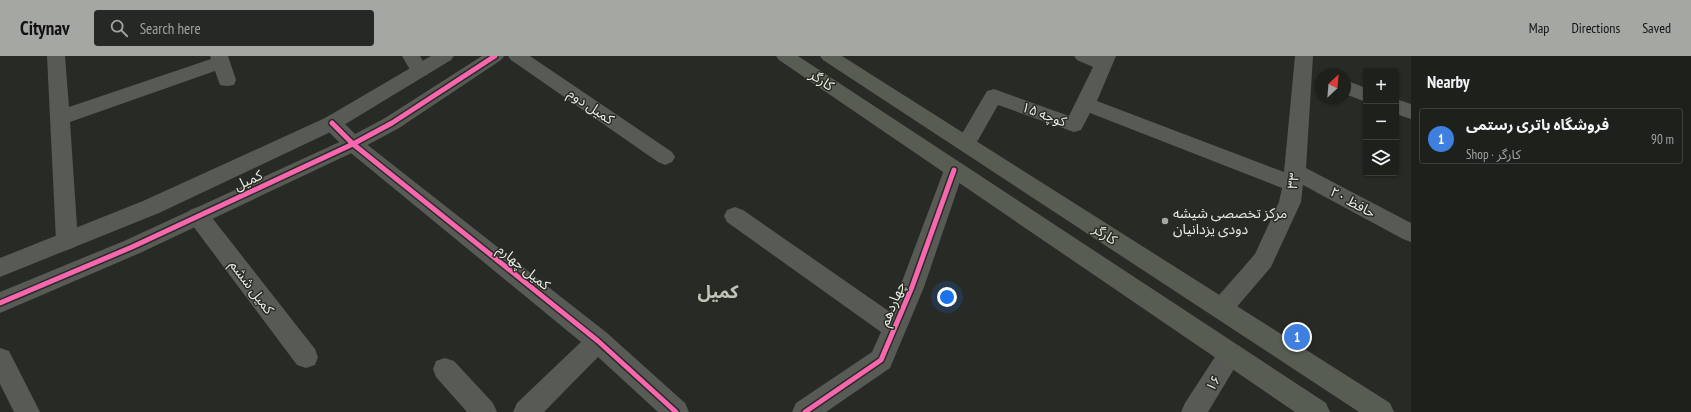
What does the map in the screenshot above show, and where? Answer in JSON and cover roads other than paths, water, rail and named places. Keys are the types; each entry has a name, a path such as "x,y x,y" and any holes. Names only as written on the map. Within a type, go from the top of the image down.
{"main road":[{"name":"کارگر","path":"786,56 1317,412"},
{"name":"کارگر","path":"829,56 1381,412"}],"street":[{"path":"56,56 67,241"},
{"name":"کمیل","path":"0,268 151,207 332,123 416,63 445,56"},
{"name":"کمیل","path":"0,303 132,247 353,144 392,123 495,56"},
{"name":"کمیل دوم","path":"518,56 665,157"},
{"path":"1082,56 1105,60"},
{"path":"59,118 220,59 227,80"},
{"name":"کوچه ۱۵","path":"966,144 994,96 1074,125 1086,104 1105,60"},
{"name":"۳۳","path":"1221,309 1263,260 1290,202 1309,68"},
{"path":"1351,89 1363,94"},
{"name":"حافظ ۲۰","path":"1086,104 1294,177 1411,233"},
{"path":"1399,107 1411,112"},
{"name":"کمیل چهارم","path":"332,123 353,144 598,341 676,412"},
{"name":"چهاردهم","path":"805,412 882,360 912,287 954,170"},
{"name":"کمیل ششم","path":"198,216 306,357"},
{"path":"735,216 894,329"},
{"path":"526,412 598,341"},
{"name":"۱۶","path":"1194,412 1231,354"},
{"path":"0,358 27,412"},
{"path":"445,369 484,412"}],"place":[{"name":"مرکز تخصصی شیشه دودی یزدانیان","path":"1165,221"},
{"name":"فروشگاه باتری رستمی","path":"1297,337"}],"district":[{"name":"کمیل","path":"718,291"}]}
